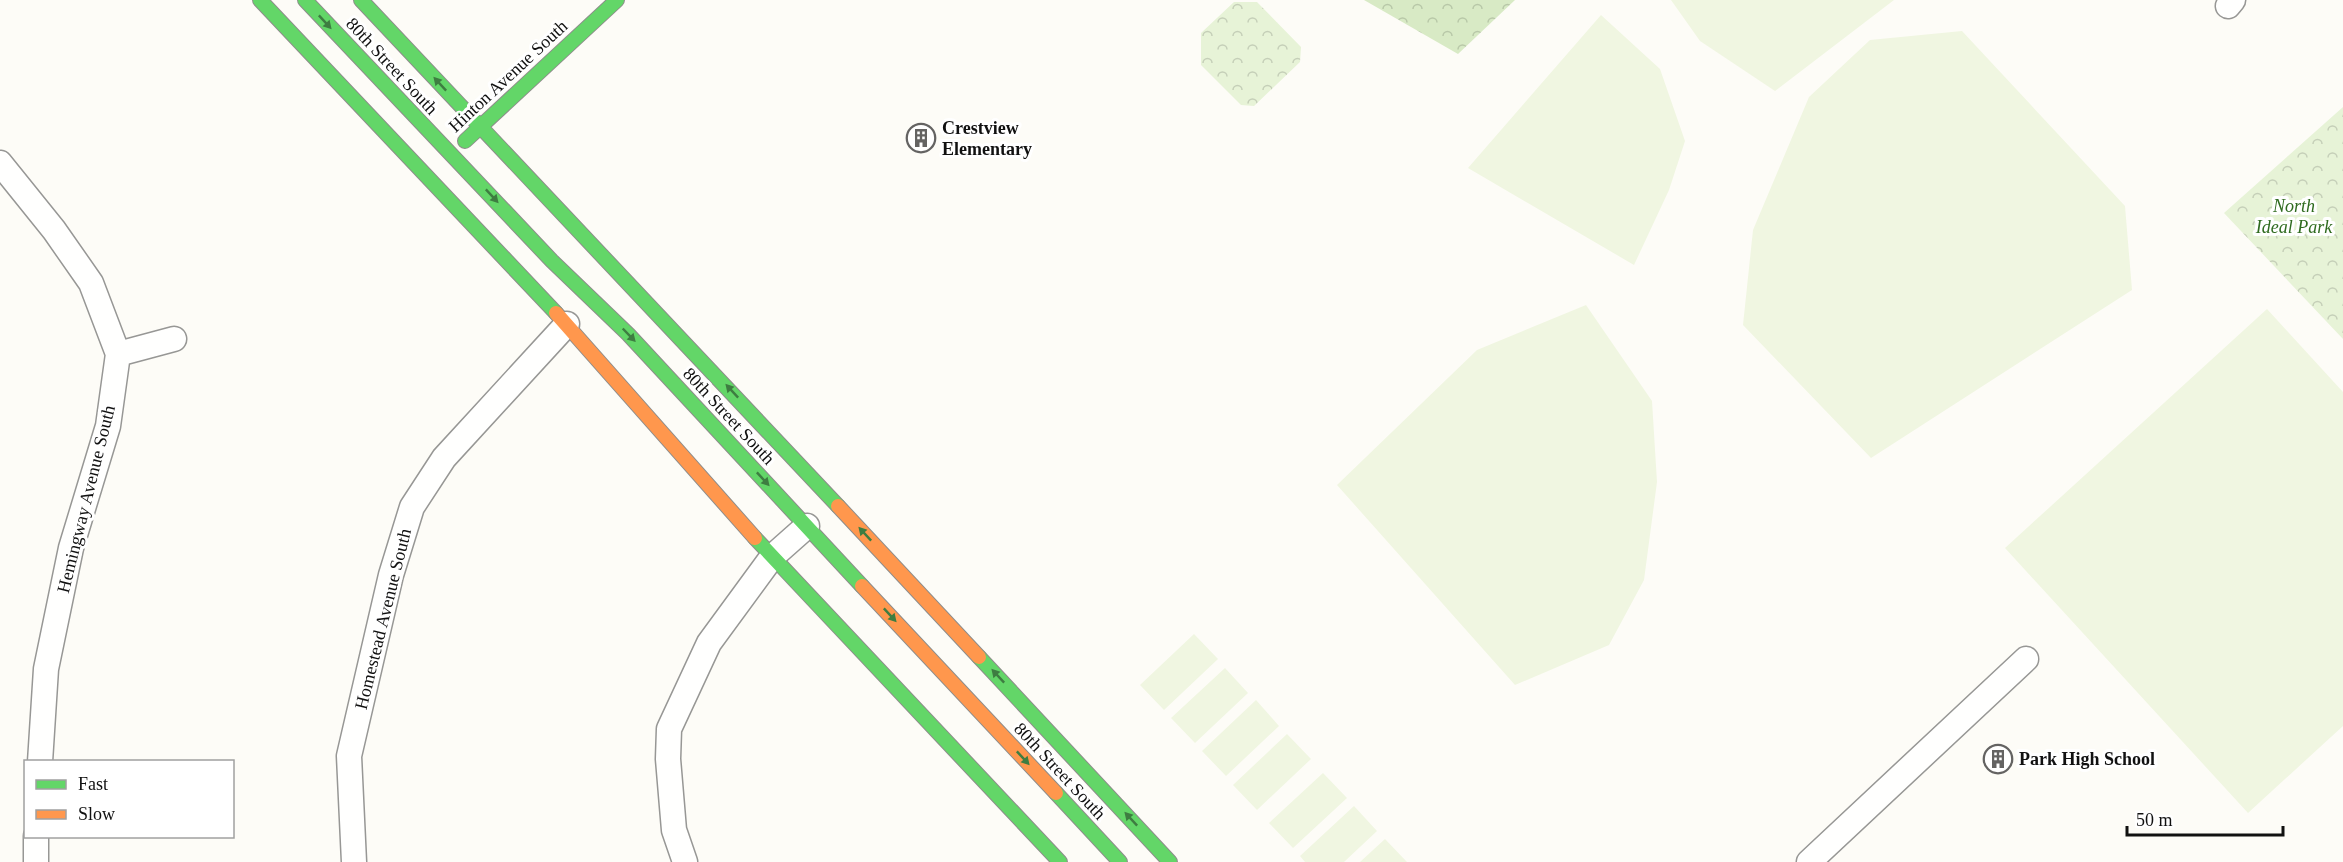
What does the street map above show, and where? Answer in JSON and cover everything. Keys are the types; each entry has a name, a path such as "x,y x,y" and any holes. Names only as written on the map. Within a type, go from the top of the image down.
{"main road":[{"path":"260,0 567,324 772,557 1060,862"},
{"name":"80th Street South","path":"305,0 451,155 471,172 552,261 628,334 1120,862"},
{"name":"80th Street South","path":"361,0 668,324 1170,862"},
{"name":"Hinton Avenue South","path":"451,155 617,0"}],"street":[{"name":"Hemingway Avenue South","path":"0,163 54,230 91,284 118,354 108,426 71,548 46,669 40,760"},
{"name":"Homestead Avenue South","path":"354,862 349,756 391,575 412,507 444,458 567,324"},
{"path":"118,354 174,339"},
{"path":"685,862 674,830 668,759 669,729 709,643 772,557 807,526"},
{"path":"1809,862 2026,659"},
{"path":"36,838 36,862"}],"green space":[{"path":"1364,0 1515,0 1458,54"},
{"path":"1671,0 1894,0 1775,91 1700,41"},
{"path":"1234,2 1257,2 1301,47 1300,62 1254,106 1241,105 1201,65 1201,33"},
{"path":"1601,15 1660,69 1685,141 1669,190 1634,265 1468,168"},
{"path":"1962,31 2125,206 2132,290 1871,458 1743,325 1753,230 1809,97 1870,40"},
{"name":"North Ideal Park","path":"2343,107 2343,339 2224,213"},
{"path":"1586,305 1652,401 1657,482 1644,580 1609,645 1515,685 1337,485 1477,350"},
{"path":"2267,309 2343,392 2343,726 2248,813 2005,548"},
{"path":"1194,634 1218,659 1164,710 1140,685"},
{"path":"1225,668 1248,693 1195,743 1171,718"},
{"path":"1256,700 1279,726 1226,776 1202,751"},
{"path":"1287,734 1311,759 1257,810 1233,785"},
{"path":"1323,773 1347,798 1293,848 1269,823"},
{"path":"1354,806 1377,831 1344,862 1305,862 1300,856"},
{"path":"1385,839 1407,862 1360,862"}],"traffic: fast":[{"path":"260,0 556,313"},
{"path":"305,0 552,261 628,334 862,586"},
{"path":"361,0 838,506"},
{"path":"465,141 617,0"},
{"path":"755,538 1060,862"},
{"path":"979,657 1170,862"},
{"path":"1056,793 1120,862"}],"traffic: slow":[{"path":"556,313 755,538"},
{"path":"838,506 979,657"},
{"path":"862,586 1056,793"}],"place":[{"name":"Crestview Elementary","path":"921,138"},
{"name":"Park High School","path":"1998,759"}]}
